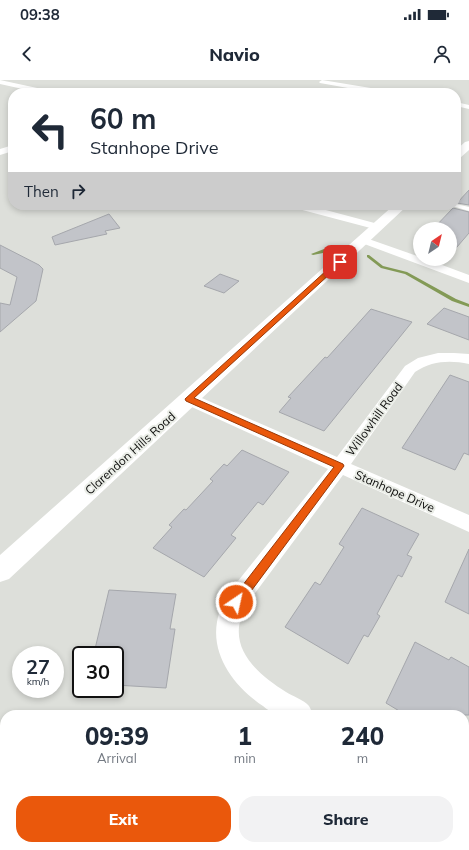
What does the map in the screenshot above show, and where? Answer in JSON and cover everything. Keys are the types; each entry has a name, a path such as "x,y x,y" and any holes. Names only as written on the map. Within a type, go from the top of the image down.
{"street":[{"path":"0,82 28,88"},
{"path":"322,82 358,88"},
{"path":"461,151 469,144"},
{"path":"314,210 378,227"},
{"name":"Clarendon Hills Road","path":"0,571 397,210"},
{"path":"363,240 469,278"},
{"name":"Willowhill Road","path":"292,710 262,691 242,674 232,658 227,626 231,611 242,593 340,466 410,369 427,360 442,357 469,359"},
{"name":"Stanhope Drive","path":"189,399 469,524"}],"building":[{"path":"469,190 469,205 461,204 461,199"},
{"path":"451,210 469,212 469,233 457,247 457,222 440,222"},
{"path":"109,214 120,228 105,231 107,234 55,245 52,237"},
{"path":"0,245 39,265 43,269 36,301 0,332 0,303 10,305 17,277 0,268"},
{"path":"220,274 239,281 224,293 204,286"},
{"path":"444,308 469,317 469,340 427,324"},
{"path":"371,309 412,322 324,431 279,412 291,398 288,397 325,357 327,358"},
{"path":"450,375 469,382 469,455 464,453 455,470 402,448"},
{"path":"242,450 289,472 263,505 258,502 231,535 236,538 204,577 153,548 172,527 169,525 184,509 186,510 213,481 210,479 224,464 227,466"},
{"path":"362,508 419,534 407,555 412,557 402,577 398,575 377,614 380,616 368,637 364,635 348,664 285,627 315,582 320,585 344,547 339,544"},
{"path":"469,549 469,614 445,602"},
{"path":"109,590 176,594 170,629 175,629 166,688 124,686 124,646 96,646"},
{"path":"415,642 449,660 451,657 469,667 469,710 398,710 386,703"}],"waterway":[{"path":"313,254 333,247"},
{"path":"368,256 382,267 406,273 454,300 469,306"}],"route":[{"path":"236,602 340,466 189,399 340,262"}]}
